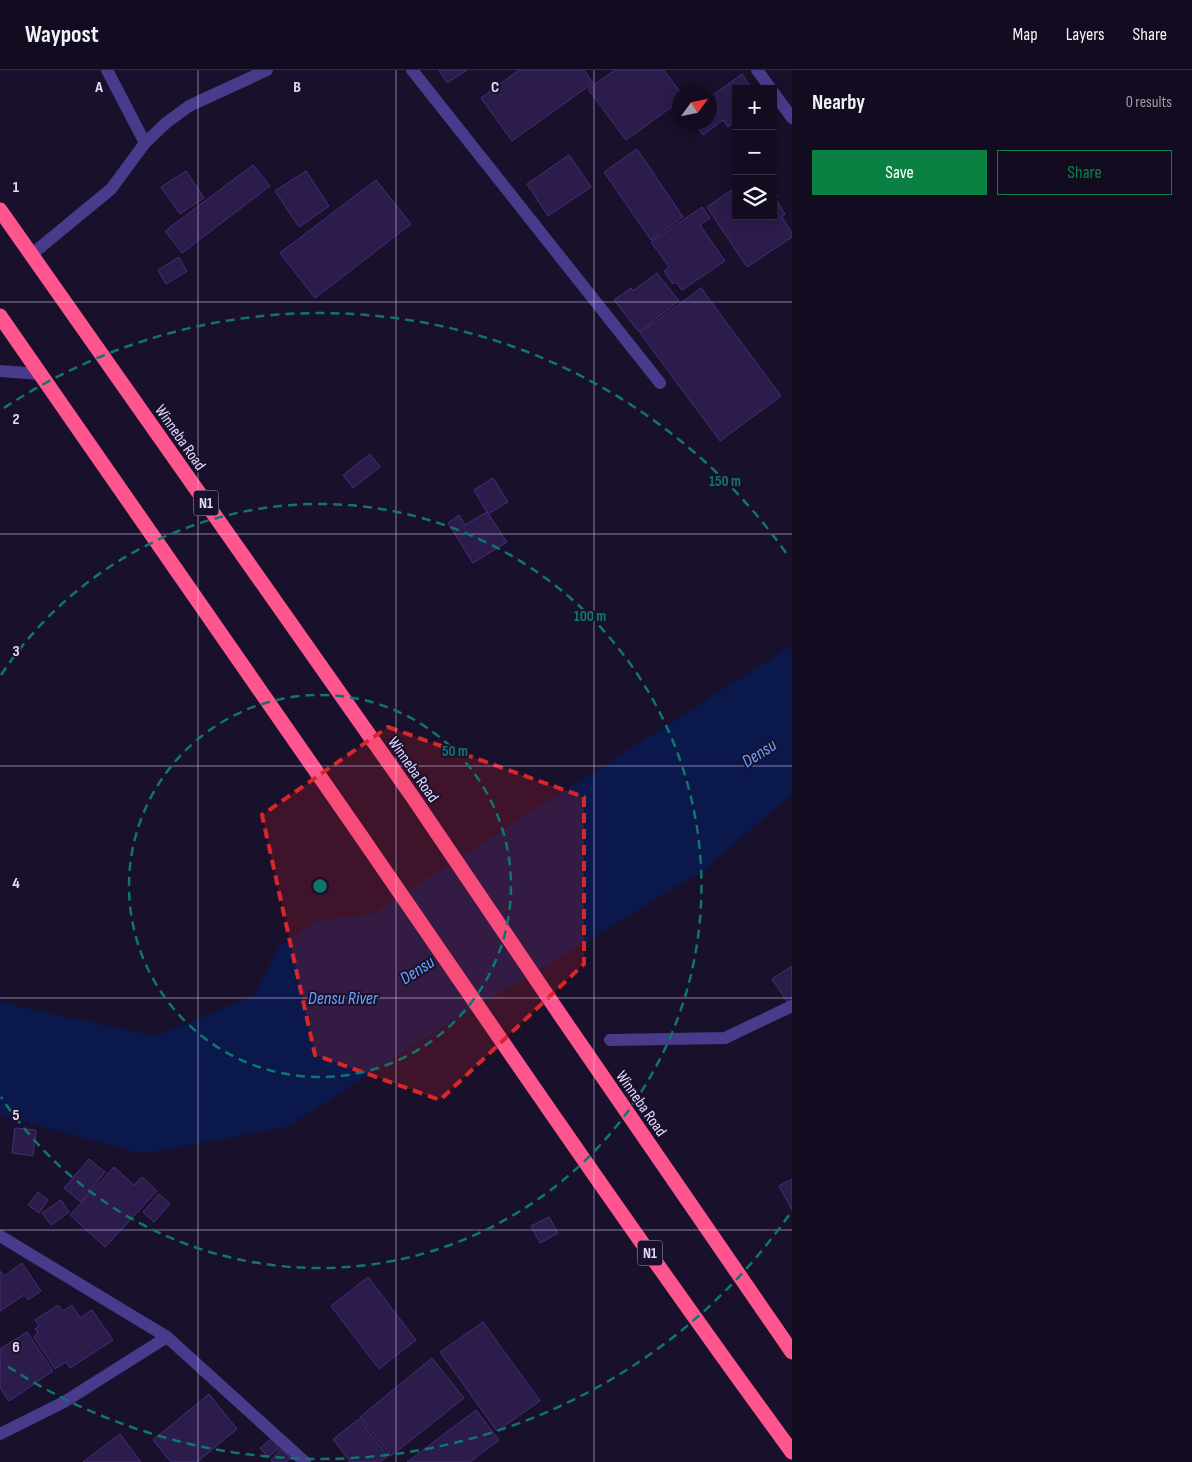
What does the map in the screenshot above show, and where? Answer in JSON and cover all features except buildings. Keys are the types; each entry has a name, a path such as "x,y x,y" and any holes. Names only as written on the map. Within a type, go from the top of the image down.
{"highway":[{"name":"Winneba Road","path":"0,210 412,796 792,1352"},
{"name":"N1","path":"0,316 360,834 509,1053 792,1452"}],"street":[{"path":"107,70 144,143"},
{"path":"31,255 111,189 144,143 166,123 189,106 267,70"},
{"path":"412,70 660,383"},
{"path":"757,70 768,85"},
{"path":"777,97 792,118"},
{"path":"0,371 40,374"},
{"path":"610,1040 725,1038 792,1006"},
{"path":"0,1236 167,1337 305,1462"},
{"path":"0,1434 64,1402 167,1337"}],"highlighted area":[{"path":"388,727 584,797 584,964 440,1100 315,1055 262,815"}],"water":[{"name":"Densu River","path":"792,645 792,794 701,872 446,1025 287,1127 142,1154 0,1115 0,1001 155,1036 255,995 279,946 318,920 370,915"}],"water label":[{"name":"Densu","path":"759,753"},
{"name":"Densu","path":"417,970"}]}
